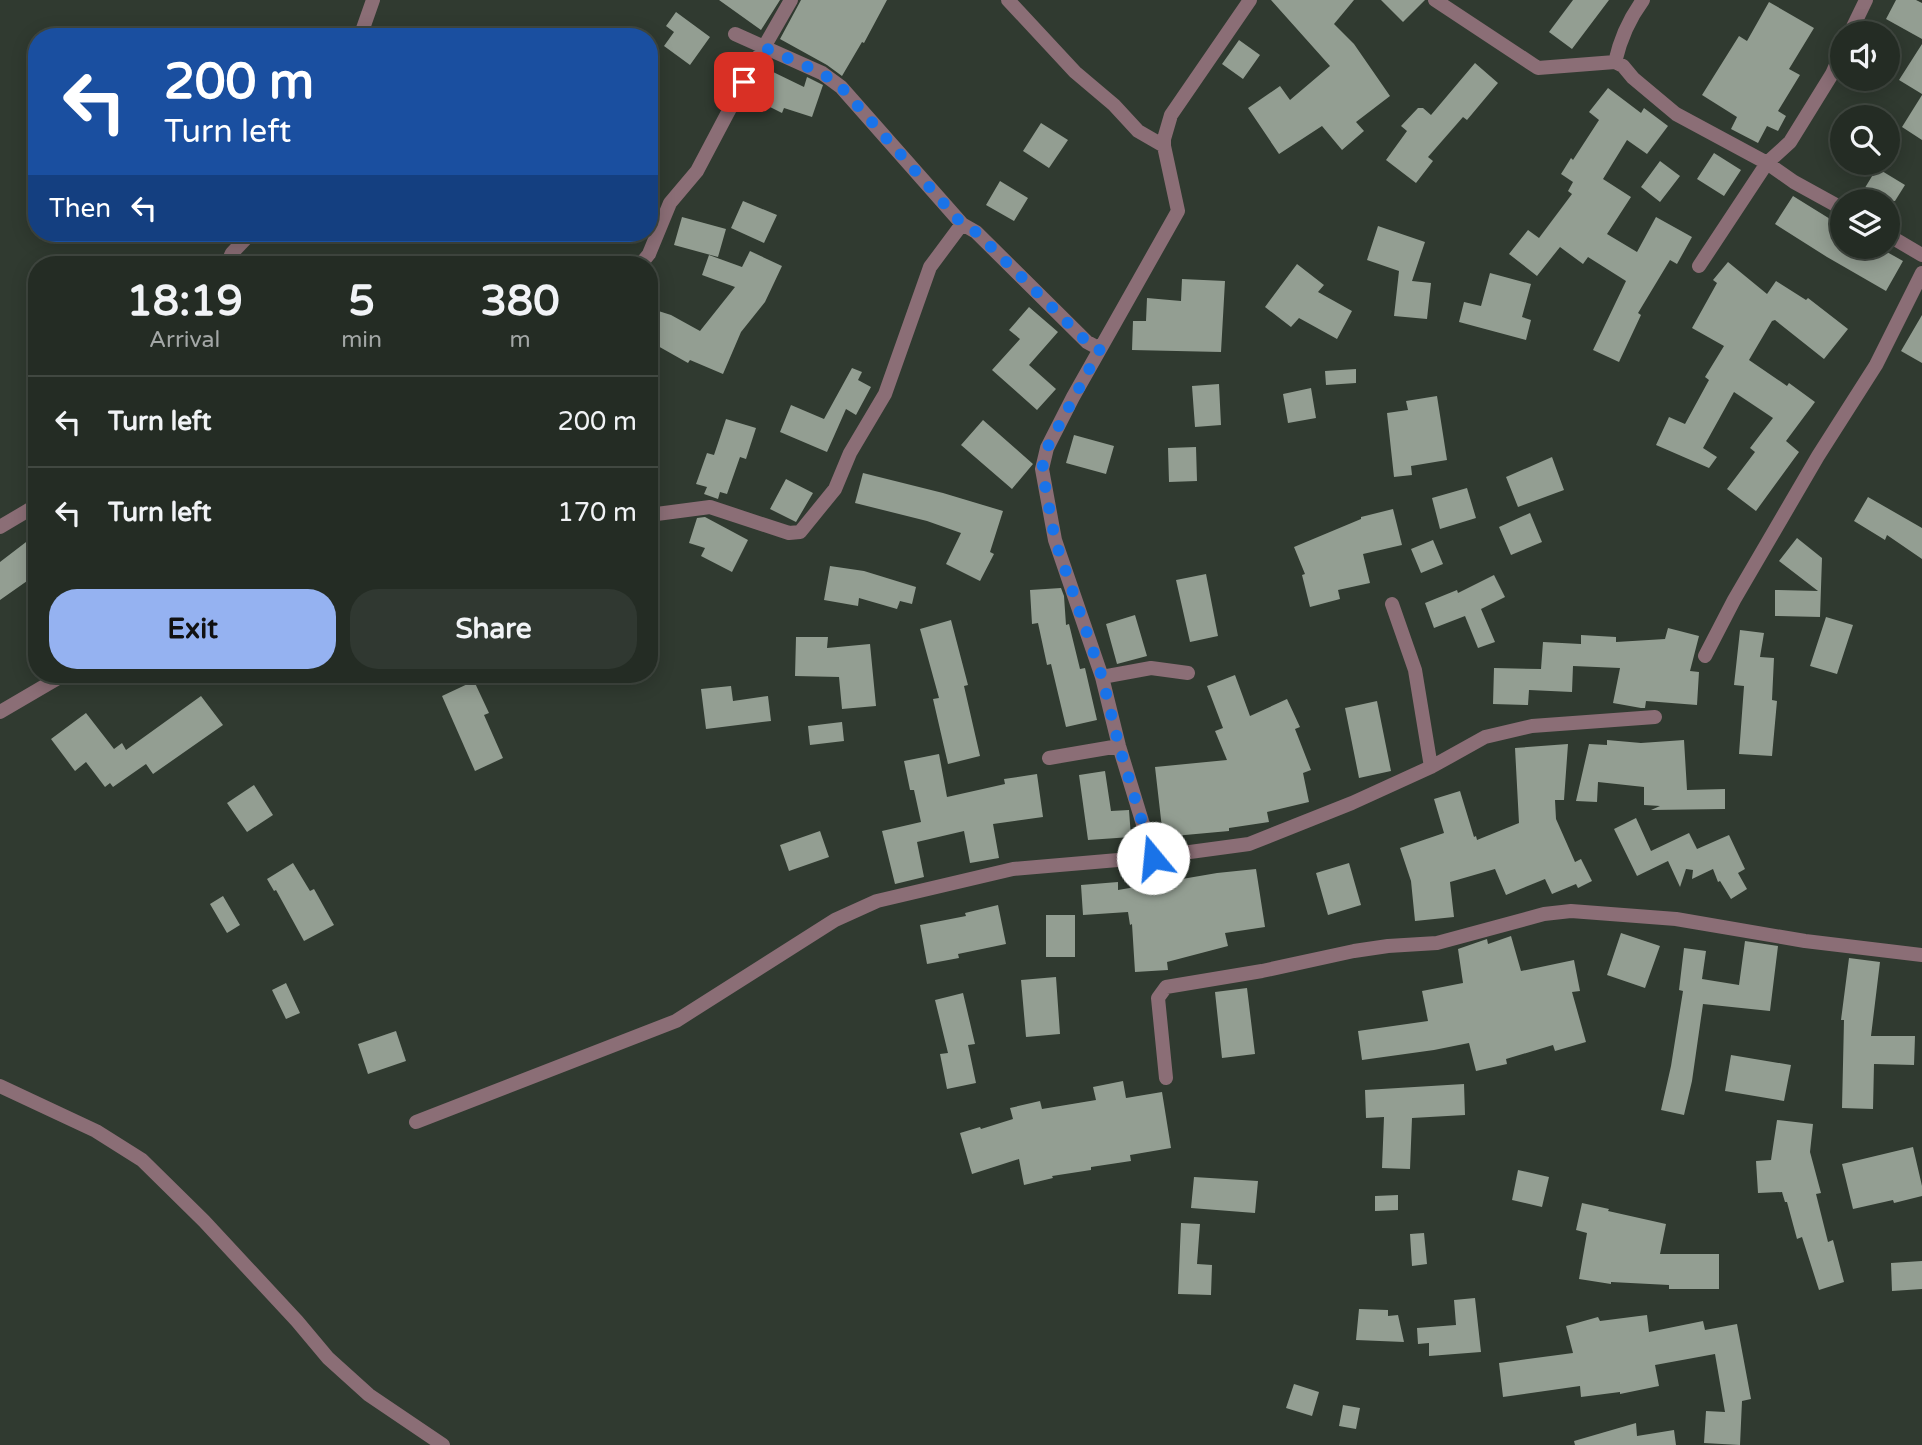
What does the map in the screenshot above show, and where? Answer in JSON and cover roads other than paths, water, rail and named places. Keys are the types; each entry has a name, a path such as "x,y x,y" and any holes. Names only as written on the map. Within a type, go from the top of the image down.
{"street":[{"path":"363,28 373,0"},
{"path":"658,232 670,203 697,171 791,0"},
{"path":"1007,0 1075,72 1114,105 1138,131 1164,146"},
{"path":"1153,858 1119,746 1102,677 1055,540 1042,469 1047,448 1178,211 1164,146 1171,115 1250,0"},
{"path":"1435,0 1538,68 1615,62 1623,66 1633,78 1676,114 1767,163 1830,202"},
{"path":"1615,62 1620,42 1643,0"},
{"path":"1856,21 1866,0"},
{"path":"735,34 822,73 841,87 962,224 976,232 1087,342 1100,349"},
{"path":"1699,266 1767,163 1790,142 1830,77"},
{"path":"658,514 710,507 789,533 800,532 835,489 849,453 885,394 930,267 962,224"},
{"path":"231,256 242,242"},
{"path":"1900,242 1922,255"},
{"path":"1705,656 1734,600 1818,456 1876,365 1922,273"},
{"path":"0,527 28,510"},
{"path":"1392,604 1415,670 1431,767"},
{"path":"1102,677 1151,668 1188,673"},
{"path":"0,712 50,683"},
{"path":"416,1122 676,1021 835,919 877,901 1013,869 1153,858 1249,844 1352,803 1431,767 1485,737 1532,726 1655,717"},
{"path":"1049,758 1119,746"},
{"path":"1166,1078 1158,998 1166,987 1262,971 1354,951 1437,943 1544,914 1571,911 1676,919 1805,941 1922,955"},
{"path":"0,1086 96,1132 142,1160 204,1221 297,1321 328,1359 369,1395 443,1445"}]}
